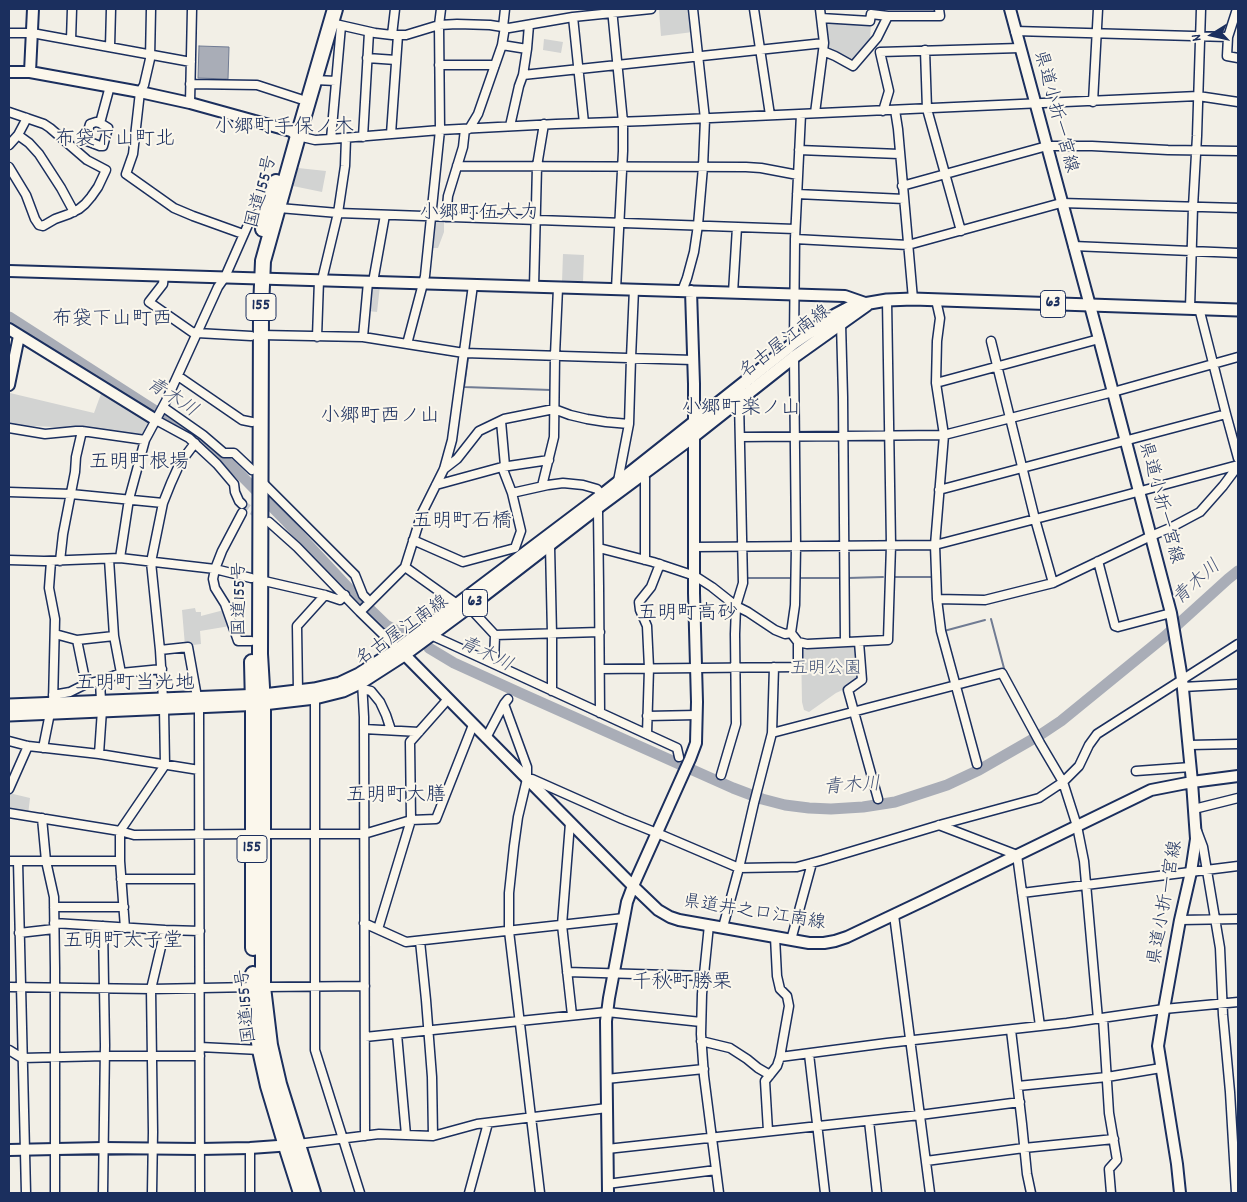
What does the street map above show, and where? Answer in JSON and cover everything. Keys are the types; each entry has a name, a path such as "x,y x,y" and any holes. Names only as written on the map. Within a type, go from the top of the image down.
{"highway":[{"name":"国道155号","path":"258,278 279,208 300,99 326,9"},
{"name":"国道155号","path":"256,476 252,422 256,336 261,308 258,278 262,234 266,215 294,133 336,24 335,9"},
{"name":"国道155号","path":"256,336 256,476 252,502 260,654 257,700 258,987 255,1011 260,1050 268,1086 313,1193"},
{"name":"国道155号","path":"256,579 251,641 257,700"},
{"name":"国道155号","path":"258,987 301,1193"}],"main road":[{"name":"名古屋江南線","path":"257,700 340,682 359,674 430,635 510,564 794,343 835,315 852,306 887,300 913,299 1238,310"},
{"name":"名古屋江南線","path":"9,705 102,706 315,698 363,686 401,652 549,545 694,436 794,357 868,304"},
{"name":"名古屋江南線","path":"9,715 52,704"}],"street":[{"path":"30,72 33,9"},
{"path":"71,40 72,9"},
{"path":"110,47 111,9"},
{"path":"151,9 150,54 144,85 140,92 133,154 126,174 174,208 243,234"},
{"path":"190,104 192,9"},
{"path":"391,134 396,60 395,9"},
{"path":"407,344 424,283 440,130 439,25 441,9"},
{"path":"446,217 448,196 467,129 478,114 502,45 505,9"},
{"path":"331,139 336,81 336,24 369,32 406,35 439,25 490,25 504,27 529,25 612,11 652,9"},
{"path":"693,9 704,119 703,167 698,225 694,252 687,278 693,360 694,576 697,668 696,743 684,758 683,773 627,902 606,1021 608,1189 716,1170"},
{"path":"754,9 770,116"},
{"path":"815,113 824,43 820,9"},
{"path":"821,18 870,21 871,14 940,16 939,9"},
{"name":"県道小折一宮線","path":"1010,9 1151,536 1176,640 1189,745 1196,839 1158,1046 1180,1193"},
{"path":"1093,102 1098,9"},
{"path":"1201,9 1192,251 1195,308 1213,364 1238,458"},
{"path":"1237,9 1228,37 1227,56 1238,58"},
{"path":"612,11 623,122 616,289"},
{"path":"823,51 853,66 877,38 888,14"},
{"path":"572,17 584,123"},
{"path":"510,126 523,75 529,25"},
{"path":"1015,31 1228,37"},
{"path":"363,137 369,32"},
{"path":"9,33 32,33 191,62"},
{"path":"877,38 889,91 883,110"},
{"path":"523,75 824,43"},
{"path":"502,45 527,49"},
{"path":"880,52 1020,48"},
{"path":"925,50 927,108 961,231"},
{"path":"367,58 396,60"},
{"path":"439,65 495,65"},
{"path":"9,72 30,72 140,92 190,104 315,140 544,124 704,119 1198,96 1238,102"},
{"path":"315,80 336,81"},
{"path":"190,84 257,85 300,99"},
{"path":"100,123 110,86"},
{"path":"895,110 913,299"},
{"path":"9,112 50,128 87,160 106,170 98,187 85,204 74,212 39,226 26,195 9,167"},
{"path":"794,343 795,239 801,114"},
{"path":"9,145 18,135 27,118"},
{"path":"534,287 537,166 544,124"},
{"path":"18,135 39,154 74,212"},
{"path":"316,337 321,280 338,213 345,166 346,138"},
{"path":"902,186 1046,146 1238,151"},
{"path":"799,150 900,154"},
{"path":"457,166 761,168 798,175"},
{"path":"797,194 904,199"},
{"path":"795,239 908,246 1061,203 1238,208"},
{"path":"279,208 385,215 796,229"},
{"path":"120,558 130,500 145,440 178,376 251,218 258,213 266,215"},
{"path":"363,338 370,282 385,215"},
{"path":"733,293 737,227"},
{"path":"1073,246 1238,252"},
{"path":"9,271 845,296 868,304"},
{"path":"164,275 163,284 149,302 192,332 197,333 363,338 464,353 693,360"},
{"path":"365,607 405,567 422,513 444,469 452,440 473,285"},
{"path":"542,486 554,437 558,288"},
{"path":"618,481 629,424 634,290"},
{"path":"798,642 807,644 888,640 892,545 887,300"},
{"path":"936,300 940,318 937,341 936,384 944,435 935,545 937,599 941,631 977,764"},
{"path":"840,323 844,437 845,642"},
{"path":"9,329 189,438 217,464 234,484 238,501 252,502"},
{"path":"9,384 12,350 19,336"},
{"path":"936,384 1099,339"},
{"path":"991,341 1052,582"},
{"path":"600,669 798,667 798,642 791,633 795,605 796,546 794,357"},
{"path":"740,437 944,435 1113,392 1238,357"},
{"path":"178,376 242,420 252,422"},
{"path":"721,776 736,724 736,606 743,583 739,401"},
{"path":"162,408 203,435 224,453 234,453 355,575 363,595 365,607"},
{"path":"444,469 456,459 479,431 501,421 554,409 587,419 629,424"},
{"path":"939,490 1226,414"},
{"path":"413,540 463,562 515,548 521,530 503,466 501,421"},
{"path":"9,428 45,434 82,431 145,440"},
{"path":"60,561 62,534 82,431"},
{"path":"124,928 120,831 165,765 162,669 151,562 163,504 180,463 195,443"},
{"path":"436,485 503,466 548,460"},
{"path":"694,547 935,545 1238,465"},
{"path":"937,599 985,600 1052,582 1170,528 1200,512 1223,486 1238,465"},
{"path":"642,474 645,478 645,560"},
{"path":"512,493 563,483 597,489 602,494"},
{"path":"9,492 71,494 163,504"},
{"path":"597,508 600,713"},
{"path":"242,513 215,569 213,579 215,588 225,604 238,641 251,641"},
{"path":"269,522 345,595 365,607 401,652"},
{"path":"549,545 552,691"},
{"path":"599,548 660,564 694,576 736,606 780,632 785,634 791,633"},
{"path":"499,552 510,564"},
{"path":"9,560 60,561 120,558 215,569 340,600 345,595"},
{"path":"109,559 114,636 121,674"},
{"path":"43,748 52,704 55,634 55,619 49,588 51,561"},
{"path":"1098,561 1114,626 1118,627 1171,616"},
{"path":"647,734 649,668 647,626 640,610 639,602 651,587 660,564"},
{"path":"405,567 463,606 495,635 600,632"},
{"path":"298,691 297,626 325,595"},
{"path":"55,634 77,640 114,636"},
{"path":"430,635 677,748 684,758"},
{"path":"494,664 495,635"},
{"path":"77,640 86,684"},
{"path":"859,642 862,680 848,690 878,799"},
{"path":"527,780 532,779 739,868 797,867 1039,798 1063,782 1079,766 1097,734 1182,683 1238,644"},
{"path":"160,650 188,648 198,702 200,1193"},
{"name":"県道井之口江南線","path":"401,652 658,910 679,920 790,940 835,942 1151,790 1238,776"},
{"path":"723,927 772,733 774,667"},
{"path":"52,704 86,684 121,674 162,669"},
{"path":"772,733 1002,673 1063,782 1077,826 1084,861 1107,1076 1109,1113 1117,1160 1109,1169 1112,1193"},
{"path":"99,754 102,706 100,681"},
{"path":"1182,683 1238,684"},
{"path":"363,686 365,1136"},
{"path":"363,686 371,691 380,702 390,730"},
{"path":"315,698 315,1050 360,1193"},
{"path":"378,929 411,820 410,742 448,699"},
{"path":"486,738 506,702 527,767 527,780 518,817 514,846 509,931 540,1193"},
{"path":"648,716 697,715"},
{"path":"9,813 120,831 134,835 364,834 411,820 436,818 473,725"},
{"path":"364,728 419,732"},
{"path":"9,741 28,746 99,754 199,770"},
{"path":"1189,745 1238,744"},
{"path":"9,789 28,746"},
{"path":"1136,771 1191,767"},
{"path":"1194,810 1238,798"},
{"path":"42,818 46,861 54,898 55,1193"},
{"path":"570,823 562,925 572,1016"},
{"path":"940,825 1017,855 1040,1026"},
{"path":"1196,828 1204,847 1220,948 1223,1004 1235,1116 1236,1193"},
{"path":"9,861 120,861"},
{"path":"18,861 26,1193"},
{"path":"790,940 812,863"},
{"path":"1022,893 1238,866"},
{"path":"122,879 199,878"},
{"path":"54,907 124,907"},
{"path":"894,915 930,1193"},
{"path":"364,923 406,942 624,918"},
{"path":"1180,920 1238,919"},
{"path":"708,925 703,976 701,1041 719,1193"},
{"path":"19,932 54,926 103,926 200,931"},
{"path":"103,926 103,1193"},
{"path":"152,1193 151,989 165,930"},
{"path":"768,1131 765,1081 777,1066 780,1057 789,1006 788,996 780,989 777,976 775,937"},
{"path":"420,941 429,1030 433,1136"},
{"path":"567,972 703,976"},
{"path":"9,987 151,989 365,986"},
{"path":"780,1057 1101,1019 1164,1009 1238,1002"},
{"path":"365,1037 607,1012 701,1022"},
{"path":"1011,1030 1026,1174 1030,1193"},
{"path":"397,1034 406,1135"},
{"path":"701,1041 730,1048 758,1068 770,1074"},
{"path":"200,1047 260,1050"},
{"path":"9,1050 22,1058 200,1056"},
{"path":"809,1054 825,1193"},
{"path":"1018,1086 1161,1068"},
{"path":"606,1079 704,1069"},
{"path":"607,1150 1020,1102"},
{"path":"9,1150 250,1148 292,1145 379,1134 433,1136 476,1124 607,1108"},
{"path":"869,1121 877,1193"},
{"path":"469,1193 488,1123"},
{"path":"926,1161 1024,1148 1114,1139"},
{"path":"250,1148 250,1193"}],"green space":[{"path":"691,9 693,32 661,36 659,10"},
{"path":"823,19 871,23 870,42 853,62 826,49"},
{"path":"544,39 563,42 561,53 543,50"},
{"path":"298,168 326,171 322,192 293,186"},
{"path":"432,219 444,219 444,232 438,248 429,248"},
{"path":"563,254 584,255 583,282 562,282"},
{"path":"373,286 380,286 377,312 368,311 370,290"},
{"path":"102,391 149,419 142,437 78,428 9,425 10,393 94,413"},
{"path":"195,608 196,612 201,612 201,616 224,610 230,626 200,631 201,644 185,646 182,610"},
{"name":"五明公園","path":"856,645 858,679 809,712 804,710 802,702 801,647"},
{"path":"9,793 30,798 28,815 9,812"}],"shaded area":[{"path":"199,46 229,47 228,79 198,78"}],"waterway":[{"name":"青木川","path":"9,317 199,439 231,465 386,625 405,635"},
{"path":"269,339 364,341 457,356"},
{"path":"468,358 464,387 551,390"},
{"name":"青木川","path":"429,648 454,663 520,693 733,788 762,799 785,805 809,808 863,807 895,802 947,785 979,770 1040,735 1061,721 1164,637 1238,571"},
{"path":"848,578 883,577"},
{"path":"892,577 932,577 933,582"},
{"path":"746,578 793,578"},
{"path":"800,578 842,578"},
{"path":"991,619 1005,672"},
{"path":"944,631 985,620"},
{"path":"107,1155 146,1154"},
{"path":"60,1155 102,1155"}],"tunnel":[{"path":"242,504 261,517"}],"district":[{"name":"小郷町手保ノ木","path":"284,129"},
{"name":"布袋下山町北","path":"115,141"},
{"name":"小郷町伍大力","path":"479,215"},
{"name":"布袋下山町西","path":"112,321"},
{"name":"小郷町楽ノ山","path":"741,410"},
{"name":"小郷町西ノ山","path":"380,418"},
{"name":"五明町根場","path":"139,464"},
{"name":"五明町石橋","path":"462,523"},
{"name":"五明町高砂","path":"687,615"},
{"name":"五明町当光地","path":"135,685"},
{"name":"五明町大膳","path":"396,797"},
{"name":"五明町太子堂","path":"123,943"},
{"name":"千秋町勝栗","path":"682,984"}]}
